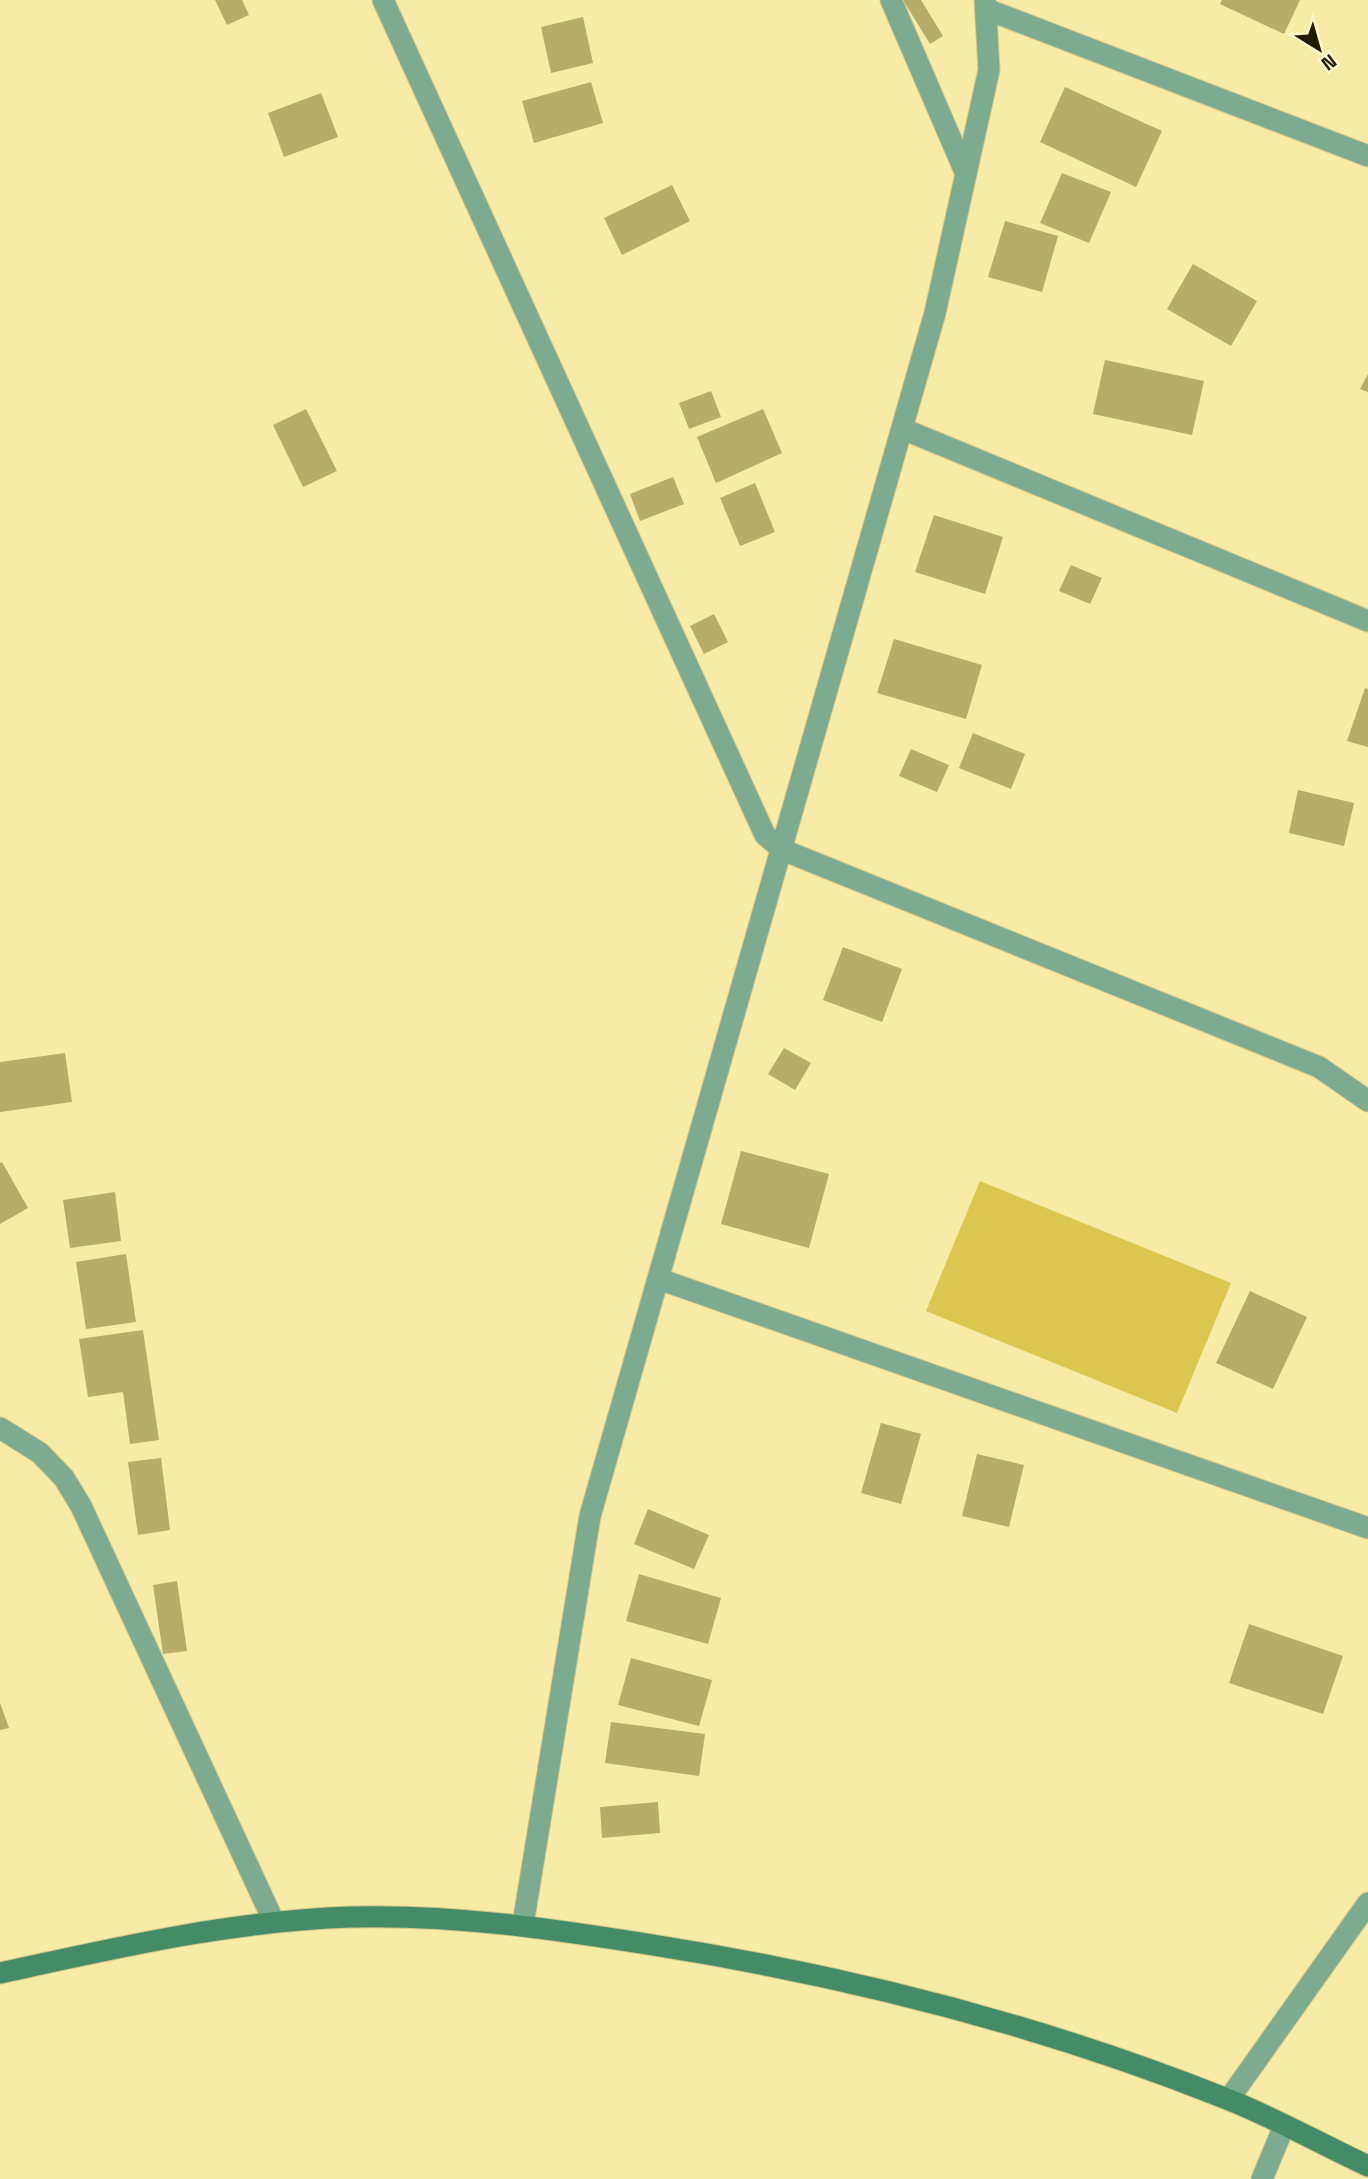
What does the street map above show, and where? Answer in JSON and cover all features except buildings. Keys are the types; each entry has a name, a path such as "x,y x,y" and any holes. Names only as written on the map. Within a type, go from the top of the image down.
{"street":[{"path":"383,0 765,835 783,850 1319,1067 1368,1101"},
{"path":"891,0 966,174"},
{"path":"523,1924 590,1516 935,313 989,70 986,4 1368,156"},
{"path":"903,429 1368,621"},
{"path":"659,1279 1368,1528"},
{"path":"0,1428 40,1453 65,1478 81,1506 274,1922"},
{"path":"1229,2099 1368,1903"},
{"path":"0,1973 131,1945 274,1922 351,1917 523,1924 758,1962 869,1986 1027,2028 1229,2099 1368,2166"},
{"path":"1262,2179 1284,2126"}],"shaded area":[{"path":"980,1181 1231,1283 1177,1413 926,1311"}]}
